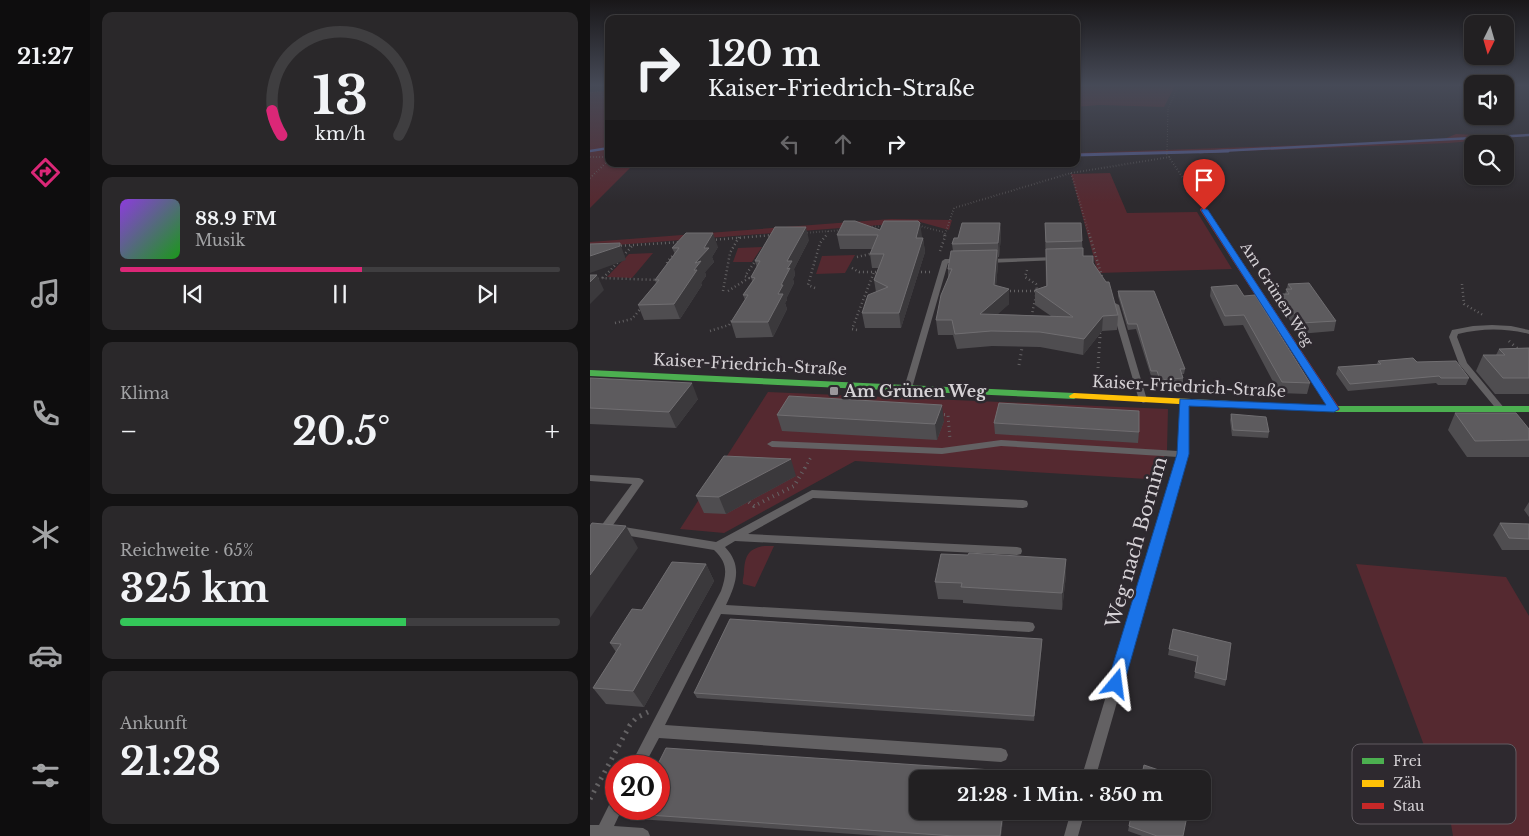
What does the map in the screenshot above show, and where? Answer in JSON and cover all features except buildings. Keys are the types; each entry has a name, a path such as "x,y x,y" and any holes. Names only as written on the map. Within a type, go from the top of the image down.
{"street":[{"name":"Am Grünen Weg","path":"1204,210 1334,409"},
{"name":"Kaiser-Friedrich-Straße","path":"590,373 1334,409 1529,409"}],"lane":[{"path":"982,261 1068,259"},
{"path":"908,388 945,261 972,261"},
{"path":"1108,283 1143,400"},
{"path":"1501,409 1463,364 1453,337 1455,332 1487,327 1518,329 1529,332"},
{"name":"Weg nach Bornim","path":"1091,770 1183,454 1184,402"},
{"path":"772,444 950,450 1001,443 1183,454"},
{"path":"590,478 639,481 590,548"},
{"path":"717,546 812,494 1022,504"},
{"path":"590,527 717,546 727,554 731,578 718,609 643,755"},
{"path":"733,537 1018,552"},
{"path":"718,609 1029,627"},
{"path":"655,731 1001,755"},
{"path":"598,834 607,820"},
{"path":"1071,836 1075,820"},
{"path":"598,834 643,836"}],"path":[{"path":"1168,125 1168,153 1204,210"},
{"path":"590,157 605,158"},
{"path":"945,261 938,259 951,212 954,208 1071,173 1170,157"},
{"path":"590,178 605,162"},
{"path":"1071,173 1104,283 1108,283"},
{"path":"911,224 937,229 943,232 945,236"},
{"path":"867,228 886,226"},
{"path":"801,233 847,229"},
{"path":"815,288 808,285 820,243 828,235 828,231"},
{"path":"710,240 774,235 769,242"},
{"path":"723,291 730,253 739,238"},
{"path":"615,246 690,241"},
{"path":"674,269 668,269 667,262 674,254 680,242"},
{"path":"602,278 632,245"},
{"path":"858,257 882,252"},
{"path":"674,254 680,254"},
{"path":"757,282 745,276 759,256"},
{"path":"1028,260 1025,277 1036,284 1038,291 1032,305 1032,318 1028,321 1034,321"},
{"path":"605,265 615,265"},
{"path":"852,268 858,272 884,272"},
{"path":"857,330 852,329 874,272"},
{"path":"914,272 929,272"},
{"path":"590,281 602,278 666,280"},
{"path":"728,291 749,278"},
{"path":"1003,291 1044,290"},
{"path":"615,323 632,319 644,305"},
{"path":"710,331 729,325 734,318"},
{"path":"1098,368 1101,334 1099,329"},
{"path":"1019,365 1023,342"},
{"path":"930,414 948,415 950,450"},
{"path":"749,502 754,506 794,486 818,445"},
{"path":"590,799 630,725 636,718 671,700"}],"shaded area":[{"path":"590,125 605,125 605,167 631,167 590,208"},
{"path":"1456,134 1476,135 1464,135 1464,142 1449,143 1163,154 1080,155 1080,153 1444,139"},
{"path":"1529,134 1529,136 1514,137 1514,135 1512,135"},
{"path":"1110,173 1127,213 1197,212 1232,269 1098,273 1071,174"},
{"path":"891,219 952,220 949,230 920,222 590,247 590,242"},
{"path":"762,247 752,262 733,262 738,248"},
{"path":"653,253 632,278 607,277 629,254"},
{"path":"855,255 845,273 816,274 822,256"},
{"path":"768,392 1168,409 1167,450 1155,477 1147,479 855,461 724,533 680,529"},
{"path":"774,546 755,587 743,584 745,562 748,554 758,547"},
{"path":"1356,564 1506,577 1529,616 1529,836 1453,836 1451,824 1516,824 1516,744 1424,744"}],"waterway":[{"path":"1210,151 1529,135"},
{"path":"590,151 605,149"},
{"path":"1080,155 1210,151"},
{"path":"1200,152 1210,151"},
{"path":"1210,151 1228,151"}],"traffic: fast":[{"path":"590,373 1074,396"},
{"path":"1269,406 1334,409 1529,409"}],"traffic: slow":[{"path":"1074,396 1269,406"}],"traffic: jam":[{"path":"1204,210 1334,409"}],"place":[{"name":"Am Grünen Weg","path":"834,391"}],"route":[{"path":"1116,684 1183,454 1184,402 1334,409 1204,210"}]}
